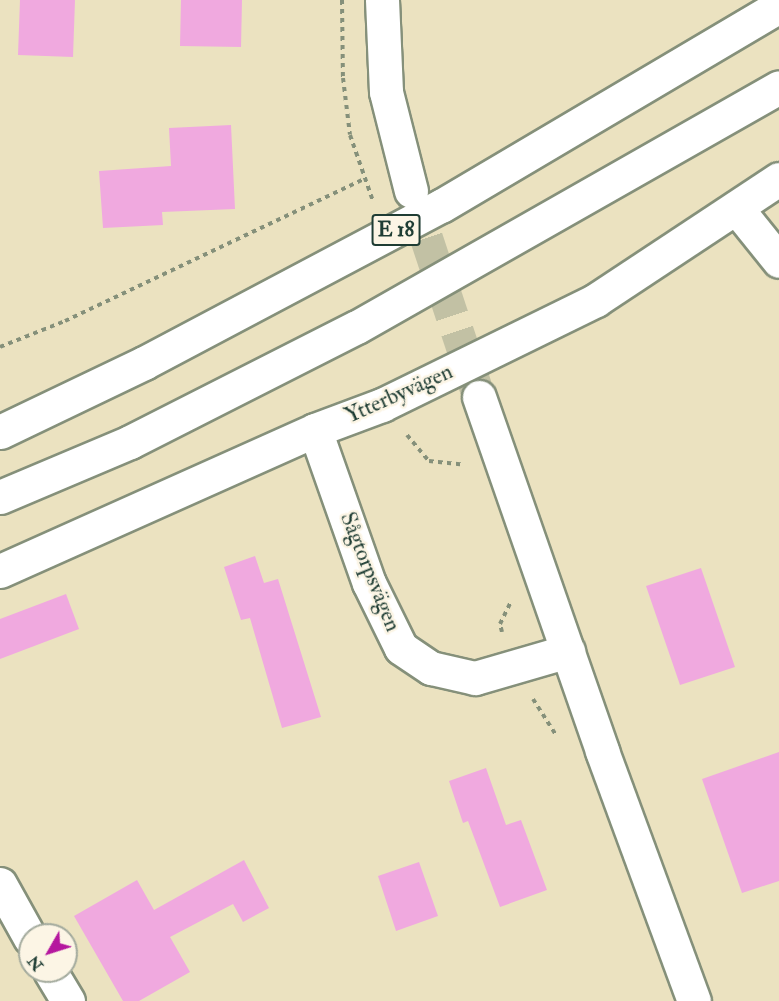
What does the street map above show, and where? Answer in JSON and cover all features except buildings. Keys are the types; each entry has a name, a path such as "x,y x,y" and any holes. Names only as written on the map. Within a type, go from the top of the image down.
{"main road":[{"path":"382,0 386,92 411,191"},
{"name":"E 18","path":"0,432 144,363 441,206 779,6"},
{"path":"0,497 130,442 357,327 779,87"},
{"name":"Ytterbyvägen","path":"0,571 315,430 382,405 596,300 738,210 779,179"},
{"path":"738,210 779,261"},
{"path":"479,397 694,1001"},
{"name":"Sågtorpsvägen","path":"315,430 369,583 401,648 431,668 475,678 568,651"},
{"path":"0,884 22,923"},
{"path":"57,983 68,1001"}],"path":[{"path":"0,347 65,321 364,179"},
{"path":"382,405 429,461 475,466"}],"tunnel":[{"path":"411,191 479,397"}]}
